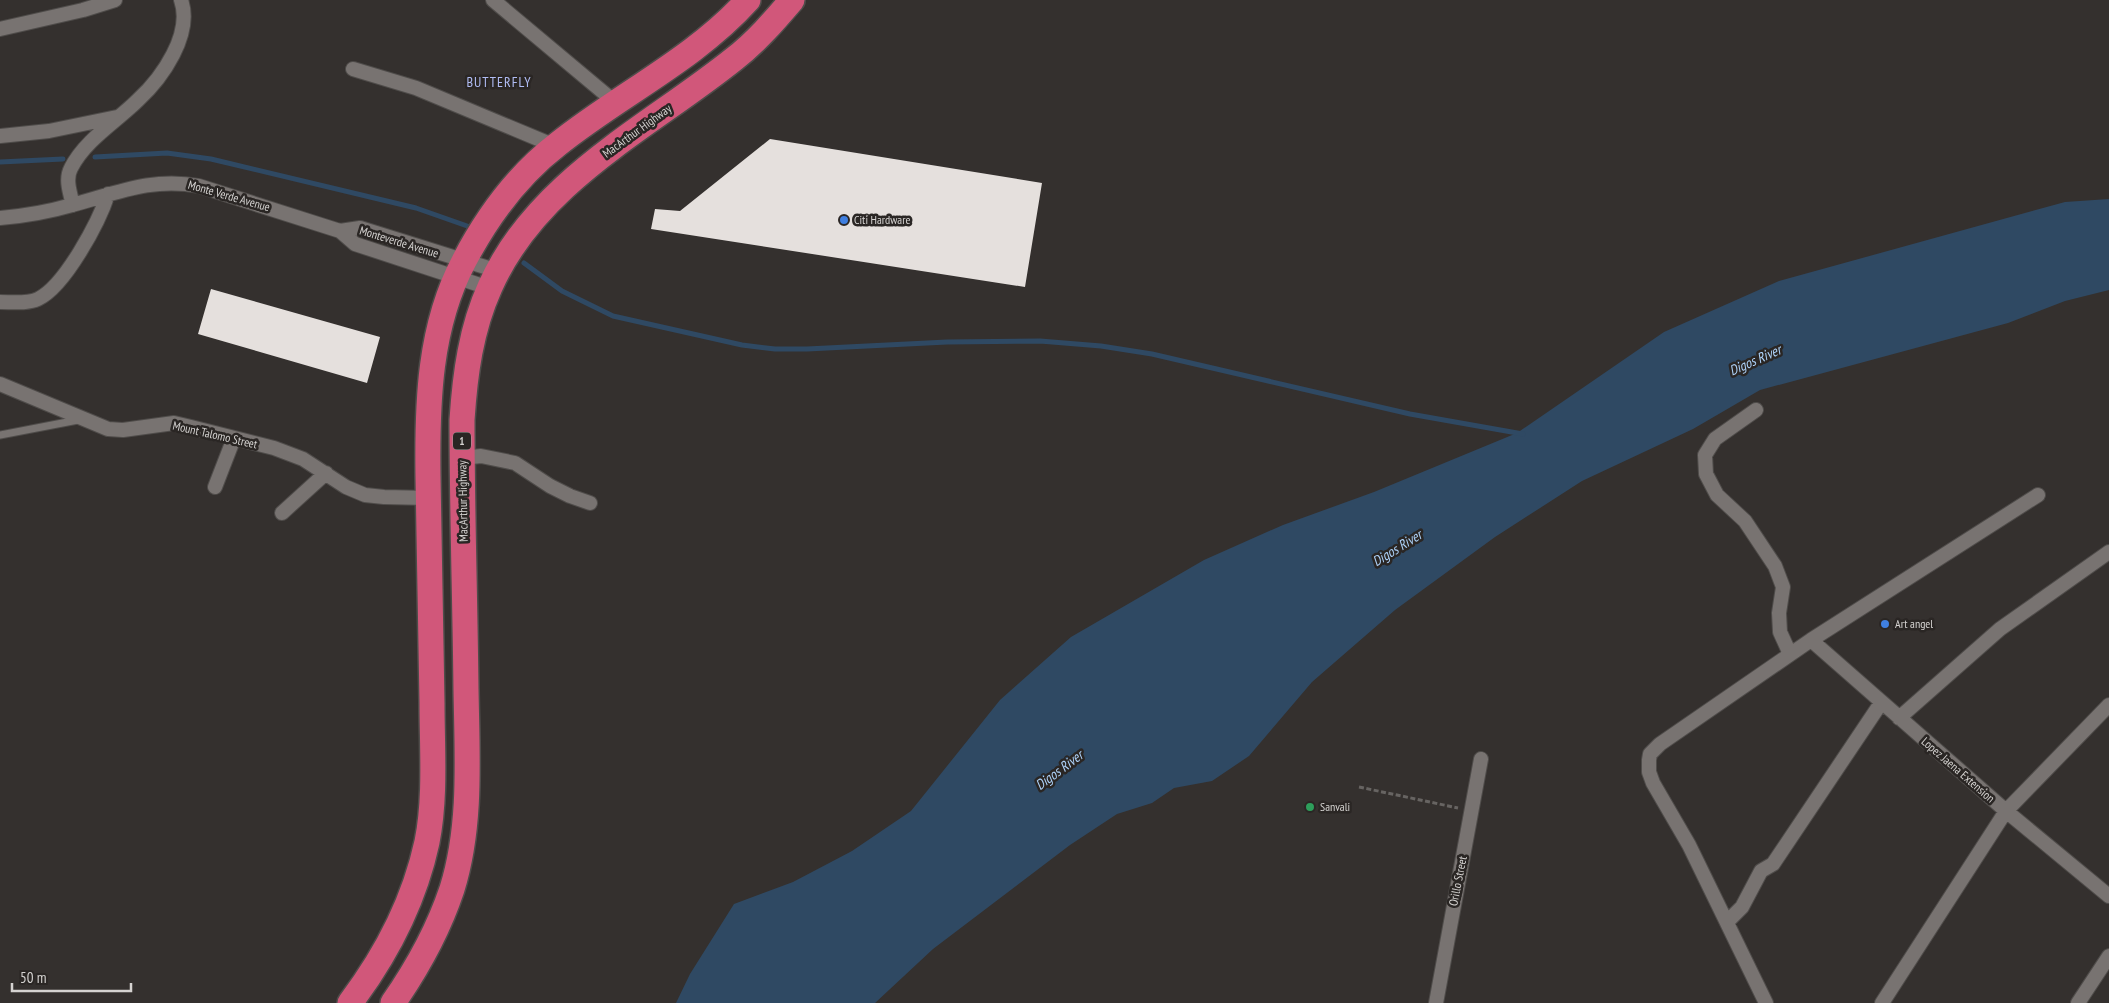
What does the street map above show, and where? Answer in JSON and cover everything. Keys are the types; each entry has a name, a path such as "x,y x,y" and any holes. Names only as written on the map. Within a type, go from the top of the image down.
{"highway":[{"path":"350,1003 387,950 405,914 427,840 433,767 428,416 431,373 445,308 460,270 497,207 521,179 555,146 696,46 748,0"},
{"name":"MacArthur Highway","path":"393,1003 414,973 438,927 452,887 466,818 467,751 462,458 465,373 473,337 494,280 536,217 575,177 735,59 767,30 792,0"}],"street":[{"path":"0,29 83,10 116,0"},
{"path":"73,205 68,177 71,168 84,150 117,117 139,100 156,80 172,56 182,31 184,10 180,0"},
{"path":"493,0 616,103"},
{"path":"353,69 416,88 555,146"},
{"path":"0,136 49,130 117,117"},
{"name":"Monte Verde Avenue","path":"0,218 23,216 73,205 108,194 160,182 179,182 199,186 340,231"},
{"path":"0,302 38,299 50,290 88,238 108,194"},
{"name":"Monteverde Avenue","path":"340,231 360,228 460,270 494,280"},
{"name":"Mount Talomo Street","path":"0,384 108,429 123,430 174,423 296,456 346,487 365,495 428,498"},
{"path":"1756,410 1715,439 1705,455 1706,474 1716,495 1745,521 1776,566 1783,587 1780,632 1790,654"},
{"path":"215,488 234,438"},
{"path":"462,458 481,456 515,463 550,486 590,503"},
{"path":"282,513 326,473"},
{"path":"1766,1003 1689,845 1653,783 1649,772 1648,760 1650,754 1660,744 1790,654 2038,495"},
{"path":"1900,718 2000,630 2109,552"},
{"name":"Lopez Jaena Extension","path":"1811,640 2006,811 2109,896"},
{"path":"1727,922 1742,906 1760,871 1773,864 1881,703"},
{"path":"1882,1003 2006,811 2109,705"},
{"name":"Orillo Street","path":"1436,1003 1481,759"},
{"path":"2078,1003 2109,956"}],"lane":[{"path":"0,435 84,418"}],"path":[{"path":"1359,787 1471,811"}],"water":[{"name":"Digos River","path":"2109,199 2109,290 2065,301 2008,323 1760,390 1693,429 1582,481 1495,537 1395,610 1312,682 1249,756 1212,781 1174,788 1152,803 1117,814 1070,845 933,949 875,1003 676,1003 690,974 734,904 793,882 852,851 911,811 1000,700 1071,637 1204,560 1283,525 1374,492 1517,433 1664,332 1779,281 2065,202"}],"building":[{"name":"Citi Hardware","path":"770,139 1042,183 1025,287 651,229 655,209 680,211"},
{"path":"211,289 380,337 367,383 198,334"}],"waterway":[{"path":"95,157 167,153 211,159 416,208 470,227"},
{"path":"0,162 63,159"},
{"path":"524,263 562,291 613,316 742,345 775,349 807,349 947,342 1040,341 1101,346 1152,354 1410,414 1523,434"}],"place":[{"name":"Citi Hardware","path":"844,220"},
{"name":"Art angel","path":"1885,624"},
{"name":"Sanvali","path":"1310,807"}],"district":[{"name":"BUTTERFLY","path":"499,82"}]}
